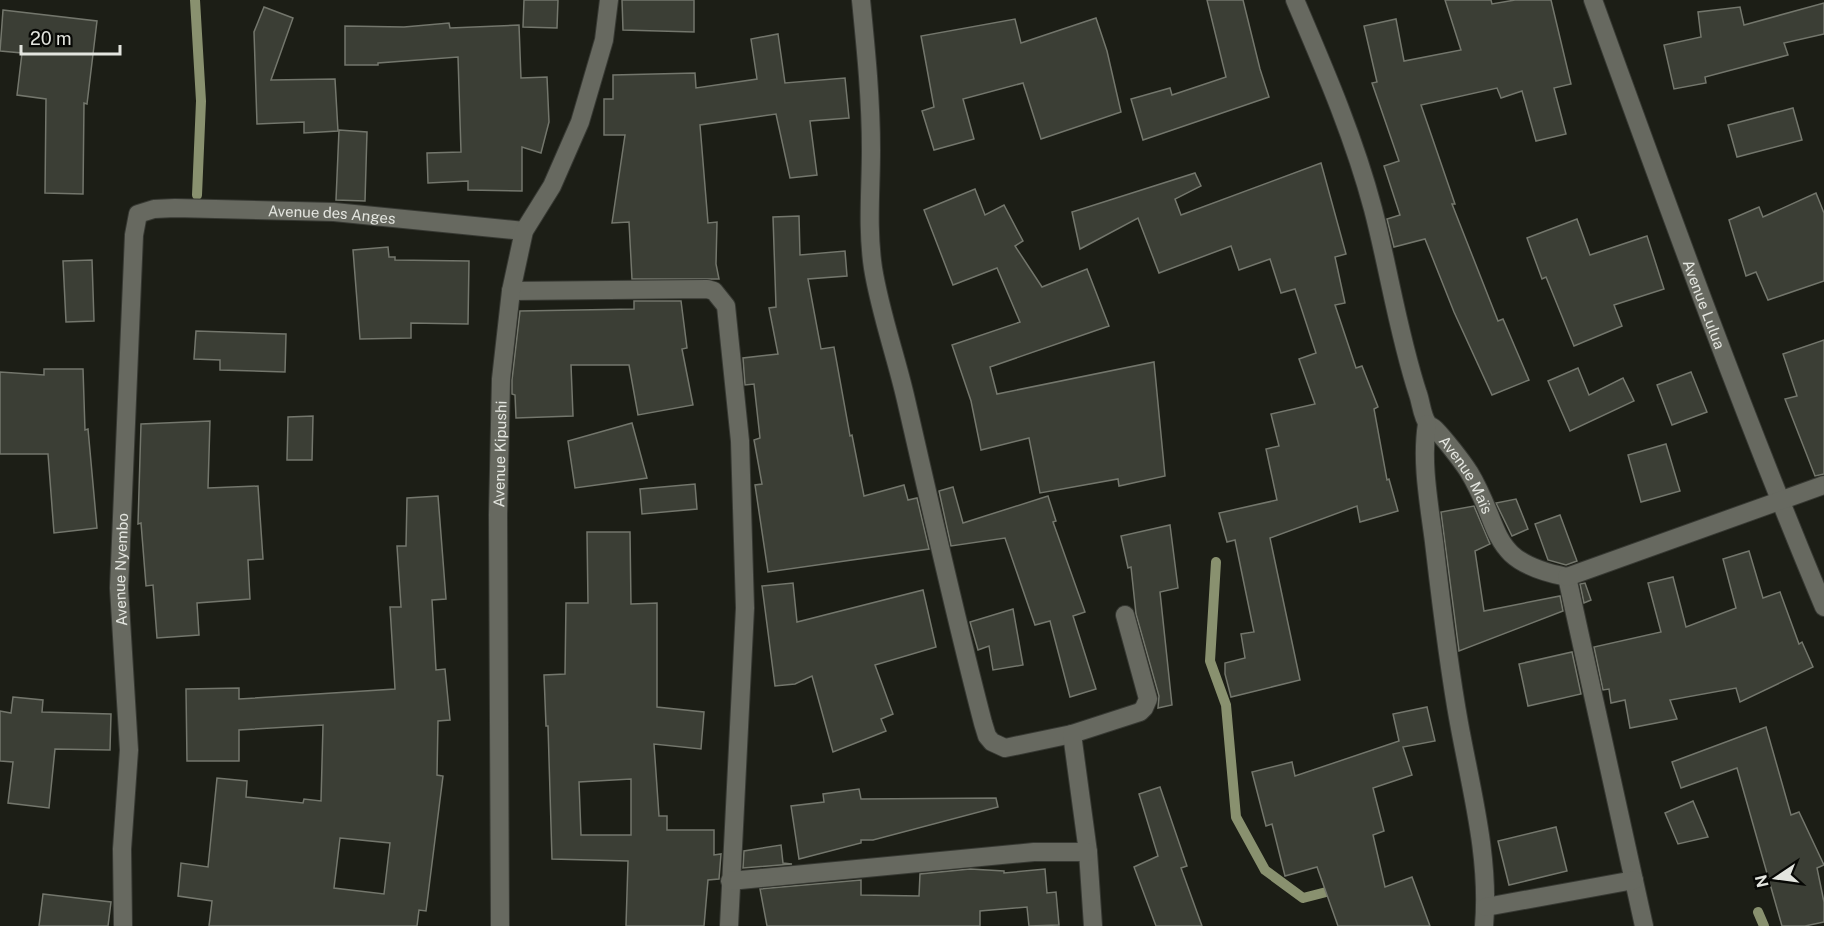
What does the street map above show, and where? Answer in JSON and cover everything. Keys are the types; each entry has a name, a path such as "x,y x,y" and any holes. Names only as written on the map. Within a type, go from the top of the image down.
{"street":[{"name":"Avenue Kipushi","path":"500,926 498,515 501,379 511,291 524,231 552,186 580,122 604,40 609,0"},
{"path":"861,0 871,99 868,209 873,267 884,318 900,374 955,617 983,723 987,736 992,742 1005,748 1072,734 1140,712 1147,703 1146,690 1125,615"},
{"name":"Avenue Maïs","path":"1295,0 1324,67 1372,207 1411,374 1427,424 1436,430 1468,471 1507,551 1519,561 1530,566 1567,577"},
{"name":"Avenue Lulua","path":"1593,0 1713,330 1779,500 1824,607"},
{"name":"Avenue des Anges","path":"138,214 154,208 334,212 524,231"},
{"name":"Avenue Nyembo","path":"123,926 122,849 129,750 119,588 134,235 138,214"},
{"path":"511,291 707,289 714,291 726,306 740,441 745,608 729,926"},
{"path":"1427,424 1425,450 1433,533 1456,707 1481,847 1486,907 1484,926"},
{"path":"1644,926 1567,577 1824,485"},
{"path":"1072,734 1088,852 1093,926"},
{"path":"730,881 1034,852 1088,852"},
{"path":"1486,907 1634,880"}],"building":[{"path":"524,0 558,0 557,28 523,27"},
{"path":"622,0 694,0 694,32 623,30"},
{"path":"1207,0 1243,0 1269,97 1143,140 1131,99 1170,88 1172,95 1226,77"},
{"path":"1445,0 1491,0 1492,4 1515,0 1551,0 1571,84 1554,88 1566,134 1536,141 1522,91 1501,98 1497,88 1421,105 1455,204 1452,204 1498,321 1503,319 1529,380 1492,395 1454,312 1425,239 1394,247 1387,219 1400,215 1384,166 1399,161 1372,83 1377,82 1364,26 1396,19 1404,61 1461,50"},
{"path":"1824,3 1824,34 1784,43 1788,55 1705,77 1706,83 1674,89 1664,45 1701,37 1698,12 1740,7 1744,25"},
{"path":"264,7 293,18 271,80 335,79 338,131 304,133 304,122 257,124 254,32"},
{"path":"3,10 97,21 87,104 84,103 83,194 45,193 46,99 17,95 22,53 0,51"},
{"path":"1096,18 1107,51 1121,112 1041,139 1023,83 963,99 974,139 934,150 922,111 934,107 921,36 1015,19 1021,43"},
{"path":"449,23 450,28 519,25 521,78 547,77 549,122 541,153 522,147 522,191 468,190 468,181 428,183 427,153 461,152 458,57 378,63 378,65 345,65 345,26 404,27"},
{"path":"778,34 785,83 845,78 849,118 810,121 817,175 790,178 776,114 700,125 708,223 717,222 716,264 719,279 632,279 629,222 612,223 625,135 604,135 604,99 613,99 613,75 695,73 696,88 757,79 751,39"},
{"path":"1793,108 1802,140 1737,157 1728,125"},
{"path":"339,130 367,132 365,201 336,200"},
{"path":"1321,163 1346,254 1335,257 1345,303 1335,305 1356,368 1362,366 1378,407 1374,409 1387,480 1389,479 1398,511 1360,522 1357,506 1270,538 1300,680 1231,697 1225,674 1225,663 1245,658 1241,634 1254,632 1235,540 1227,542 1219,513 1277,500 1266,449 1279,446 1271,414 1315,404 1299,359 1316,353 1295,289 1281,293 1270,259 1239,270 1231,246 1159,273 1138,218 1080,249 1072,212 1195,173 1201,186 1175,199 1181,215"},
{"path":"975,189 985,215 1004,205 1023,241 1015,246 1042,287 1087,269 1109,326 990,367 997,394 1154,362 1165,476 1119,486 1118,479 1040,493 1029,438 981,450 971,401 952,345 1020,322 997,268 953,285 924,210"},
{"path":"1816,193 1824,213 1824,281 1768,300 1756,272 1746,276 1729,220 1759,207 1763,217"},
{"path":"799,216 800,255 845,251 847,276 808,279 821,349 834,347 850,436 852,435 864,496 904,485 908,500 917,498 929,549 768,572 755,485 762,484 754,440 760,438 754,384 745,385 743,358 778,354 769,308 776,307 773,217"},
{"path":"1577,219 1590,255 1647,236 1664,289 1614,305 1622,326 1574,346 1546,277 1542,279 1527,238"},
{"path":"388,247 389,257 395,257 395,260 469,261 468,324 411,323 411,338 360,339 353,250"},
{"path":"92,260 94,321 66,322 63,261"},
{"path":"634,301 681,301 687,348 682,349 693,405 638,415 629,365 571,365 573,416 516,418 512,380 520,311 634,309"},
{"path":"196,331 286,334 285,372 220,370 220,360 194,359"},
{"path":"1824,340 1824,474 1815,476 1785,399 1797,396 1783,354"},
{"path":"1578,368 1589,395 1623,378 1634,401 1570,431 1548,381"},
{"path":"44,369 83,369 85,430 88,429 97,528 54,533 48,454 0,454 0,372 44,375"},
{"path":"1691,372 1707,412 1672,425 1657,385"},
{"path":"313,416 312,460 287,460 288,417"},
{"path":"210,421 208,488 258,486 263,559 248,560 250,599 197,603 199,635 157,638 153,585 146,586 141,523 138,524 141,424"},
{"path":"632,423 647,478 575,488 568,441"},
{"path":"1666,444 1680,491 1641,502 1628,455"},
{"path":"695,484 697,509 642,514 640,489"},
{"path":"953,487 963,523 1048,496 1056,521 1053,522 1085,612 1073,616 1096,689 1070,697 1050,621 1035,625 1005,538 951,546 939,491"},
{"path":"438,496 446,599 432,600 436,670 445,669 450,720 438,721 437,775 443,776 426,911 419,910 417,926 209,926 212,901 178,896 181,863 208,867 217,778 247,781 246,797 303,803 304,799 321,801 323,725 239,730 239,761 187,761 186,689 239,688 239,699 395,689 390,607 401,607 397,546 406,546 407,498","holes":["340,838 390,843 384,894 334,888"]},
{"path":"1516,499 1528,529 1512,536 1496,503"},
{"path":"1474,506 1490,544 1475,551 1484,611 1560,596 1563,611 1459,651 1441,512"},
{"path":"1560,515 1577,561 1566,565 1548,560 1535,524"},
{"path":"1170,525 1178,588 1160,592 1172,705 1158,708 1159,696 1136,614 1131,567 1128,568 1121,536"},
{"path":"587,532 630,532 631,604 657,603 657,707 704,712 701,749 654,744 659,816 667,816 667,830 714,830 714,855 721,854 719,879 708,880 704,926 626,926 628,861 552,859 544,675 565,674 566,603 588,603","holes":["631,779 631,835 581,835 579,782"]},
{"path":"1749,551 1763,598 1780,592 1799,644 1802,642 1813,667 1740,702 1736,688 1670,700 1677,719 1630,728 1625,700 1611,703 1609,689 1603,690 1594,647 1661,632 1648,583 1673,577 1686,627 1736,608 1723,559"},
{"path":"793,583 797,622 923,590 936,647 875,665 893,714 881,719 886,731 833,752 812,676 795,684 775,686 762,586"},
{"path":"1585,583 1591,600 1584,603 1580,584"},
{"path":"1013,609 1023,665 993,670 989,646 978,650 970,622"},
{"path":"1572,652 1581,694 1528,706 1519,664"},
{"path":"13,697 43,700 42,712 111,714 110,750 55,749 49,808 8,803 13,762 0,761 0,711 11,713"},
{"path":"1427,707 1435,741 1403,747 1412,775 1373,788 1384,831 1373,835 1385,887 1412,877 1430,926 1338,926 1317,867 1285,876 1272,824 1266,826 1252,772 1292,762 1295,776 1399,741 1393,714"},
{"path":"1766,727 1791,815 1799,812 1824,865 1817,868 1824,902 1824,922 1805,926 1782,926 1737,768 1681,788 1672,762"},
{"path":"1160,787 1187,866 1181,868 1202,926 1156,926 1134,867 1158,856 1139,794"},
{"path":"859,789 861,799 996,798 998,807 873,840 861,840 861,843 799,859 791,806 824,802 823,794"},
{"path":"1693,801 1708,837 1678,844 1665,813"},
{"path":"1556,827 1567,871 1509,885 1498,841"},
{"path":"781,845 783,863 792,864 743,868 744,851"},
{"path":"970,869 1004,871 1004,873 1045,869 1047,893 1056,892 1059,925 1029,926 1027,907 980,911 980,926 767,926 760,889 861,880 861,895 919,896 920,874"},
{"path":"43,894 111,902 108,926 39,926"}],"waterway":[{"path":"195,0 201,101 197,195"},
{"path":"1216,562 1210,661 1226,705 1236,817 1265,870 1303,898 1338,889"},
{"path":"1758,912 1764,926"}]}
